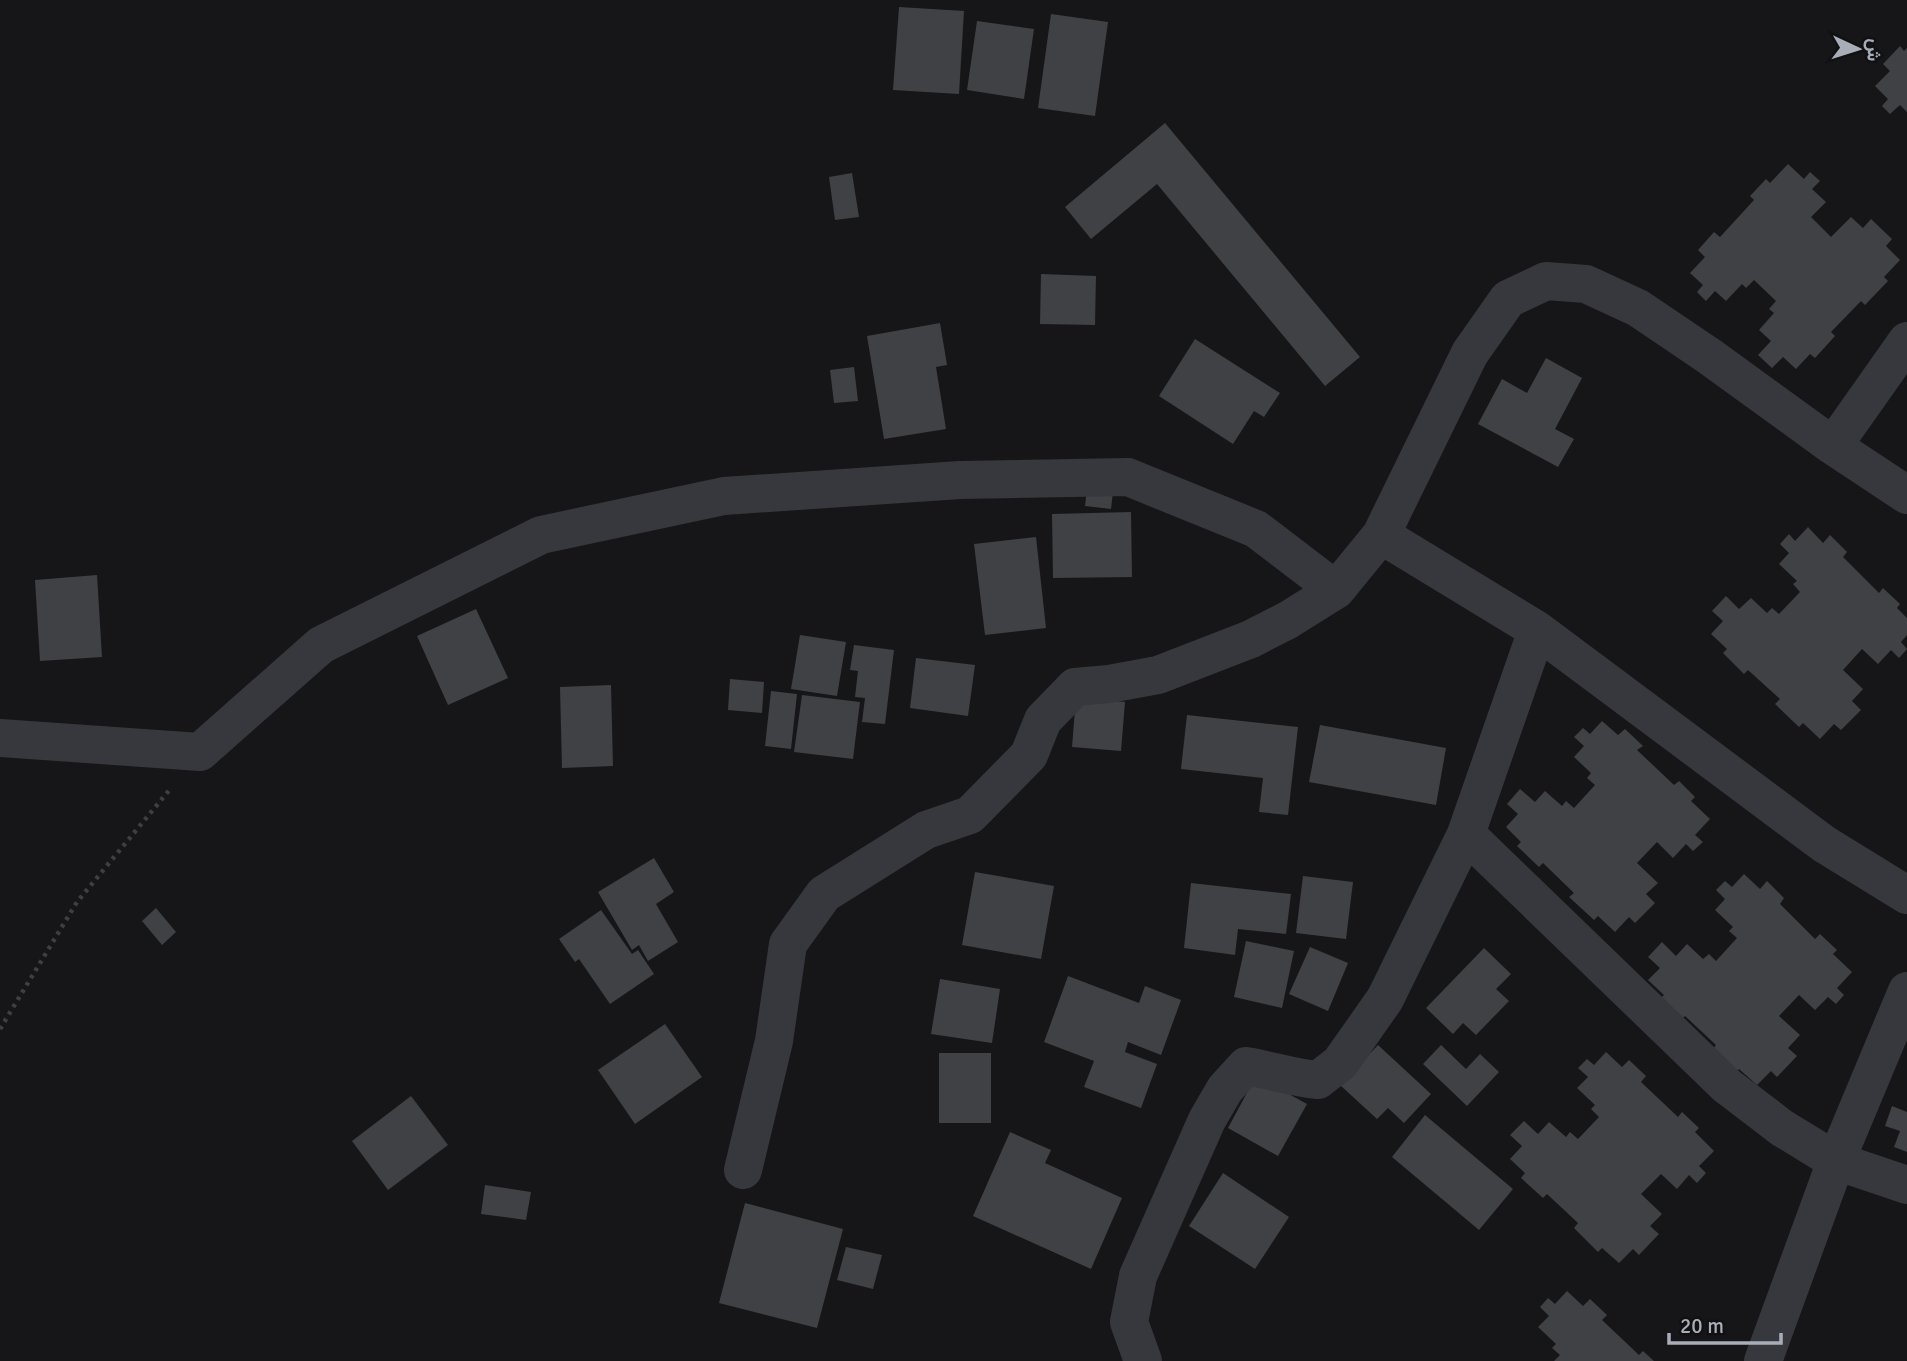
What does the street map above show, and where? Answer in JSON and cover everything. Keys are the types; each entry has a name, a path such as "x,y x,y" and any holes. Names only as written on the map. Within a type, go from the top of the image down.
{"street":[{"path":"743,1170 774,1041 788,944 824,894 926,830 970,815 1029,755 1043,720 1075,687 1158,675 1251,639 1336,590 1381,535 1470,353 1508,299 1546,281 1586,284 1639,308 1833,446 1907,495"},
{"path":"1833,446 1907,341"},
{"path":"0,737 200,752 321,645 541,535 724,496 960,480 1128,477 1256,529 1336,590"},
{"path":"1381,535 1537,630 1824,844 1907,895"},
{"path":"1143,1361 1129,1322 1138,1276 1207,1120 1225,1089 1246,1066 1294,1078 1318,1080 1340,1063 1385,999 1465,834 1537,630"},
{"path":"1465,834 1727,1086 1782,1128 1836,1161 1907,1185"},
{"path":"1763,1361 1836,1161 1907,991"}],"path":[{"path":"0,1029 78,902 200,752"}],"building":[{"path":"899,7 964,11 959,94 893,90"},
{"path":"1051,14 1108,22 1095,116 1038,108"},
{"path":"977,21 1034,29 1024,99 967,90"},
{"path":"1900,46 1904,51 1907,48 1907,112 1900,105 1890,114 1882,106 1888,99 1875,86 1890,71 1883,64"},
{"path":"1165,123 1360,357 1325,386 1157,184 1091,239 1065,207"},
{"path":"1788,164 1804,179 1810,172 1820,181 1812,189 1826,202 1811,217 1831,237 1851,217 1863,228 1871,219 1892,239 1886,246 1900,260 1884,277 1888,281 1865,305 1861,301 1831,332 1835,336 1815,358 1810,354 1796,369 1783,357 1772,368 1758,355 1771,341 1759,330 1774,313 1769,309 1776,301 1754,280 1746,288 1742,284 1726,301 1715,291 1706,301 1697,292 1703,285 1690,273 1705,257 1698,250 1714,232 1720,237 1754,200 1750,196 1766,179 1770,183"},
{"path":"852,173 859,217 835,220 829,177"},
{"path":"1041,274 1096,276 1095,325 1040,324"},
{"path":"940,323 947,365 936,367 946,429 884,439 867,336"},
{"path":"1195,339 1280,393 1264,417 1254,411 1233,444 1159,396"},
{"path":"1546,358 1582,378 1555,429 1574,439 1558,467 1478,424 1502,379 1527,393"},
{"path":"854,367 858,401 834,403 830,370"},
{"path":"1087,489 1113,492 1111,509 1085,506"},
{"path":"1131,512 1132,577 1053,578 1052,514"},
{"path":"1808,527 1823,543 1830,535 1847,552 1843,557 1879,593 1883,588 1900,604 1897,608 1907,618 1907,635 1901,642 1907,649 1899,658 1891,650 1878,664 1862,649 1843,670 1863,689 1852,701 1861,710 1841,730 1834,724 1820,739 1803,723 1799,727 1775,704 1780,699 1748,670 1744,674 1723,653 1727,649 1711,634 1723,621 1712,611 1726,596 1739,609 1751,598 1767,613 1772,608 1779,614 1800,592 1793,584 1797,581 1779,564 1789,553 1780,544 1789,534 1795,541"},
{"path":"1036,537 1046,628 985,635 974,544"},
{"path":"97,575 102,657 40,661 35,580"},
{"path":"476,609 508,678 448,705 417,636"},
{"path":"800,635 846,642 837,696 791,689"},
{"path":"854,645 894,650 885,724 862,722 865,698 855,697 858,671 850,670"},
{"path":"916,658 975,665 968,716 910,708"},
{"path":"730,679 764,682 762,713 728,710"},
{"path":"611,685 613,766 562,768 560,687"},
{"path":"771,691 797,694 791,749 765,746"},
{"path":"802,695 860,702 853,759 794,752"},
{"path":"1076,697 1125,702 1121,751 1072,747"},
{"path":"1187,715 1298,727 1288,815 1259,812 1263,778 1181,769"},
{"path":"1602,721 1618,735 1625,729 1643,746 1637,750 1674,785 1679,781 1695,797 1691,801 1710,819 1695,835 1703,842 1693,851 1686,844 1673,858 1657,842 1637,863 1658,883 1646,894 1655,903 1635,923 1629,917 1615,932 1598,916 1594,920 1569,897 1574,893 1543,863 1539,867 1517,846 1521,842 1506,827 1518,814 1507,804 1520,789 1535,802 1545,791 1562,806 1566,801 1574,808 1595,785 1587,778 1591,773 1574,757 1584,746 1574,737 1583,728 1590,734"},
{"path":"1320,725 1446,748 1436,805 1309,782"},
{"path":"654,858 674,892 656,904 678,942 648,961 639,945 632,950 598,892"},
{"path":"975,872 1054,886 1041,959 962,945"},
{"path":"1744,874 1760,889 1767,881 1784,898 1780,904 1815,939 1820,934 1837,950 1833,954 1852,972 1837,988 1844,995 1836,1004 1828,997 1815,1010 1799,995 1779,1016 1800,1035 1788,1048 1797,1056 1777,1077 1771,1071 1757,1085 1739,1069 1736,1073 1712,1050 1716,1045 1685,1016 1681,1020 1660,999 1664,995 1648,980 1660,968 1648,957 1662,942 1676,956 1687,944 1703,959 1709,954 1716,961 1737,938 1729,931 1733,927 1715,910 1725,899 1716,890 1725,881 1732,887"},
{"path":"1303,876 1353,882 1346,939 1296,933"},
{"path":"1191,883 1291,894 1286,934 1238,929 1235,955 1184,948"},
{"path":"156,908 176,932 162,945 142,921"},
{"path":"601,910 632,954 638,950 654,974 610,1004 579,959 575,962 559,939"},
{"path":"1246,941 1294,951 1282,1008 1234,997"},
{"path":"1310,947 1348,963 1328,1011 1289,994"},
{"path":"1484,948 1511,974 1496,989 1509,1001 1476,1035 1463,1023 1453,1034 1426,1008"},
{"path":"1068,976 1139,1003 1145,986 1181,1000 1161,1055 1128,1042 1125,1052 1157,1064 1141,1108 1084,1087 1094,1061 1044,1042"},
{"path":"940,979 1000,989 992,1043 931,1034"},
{"path":"665,1024 702,1077 635,1124 598,1070"},
{"path":"1378,1045 1431,1094 1404,1123 1388,1108 1377,1119 1340,1085"},
{"path":"1441,1045 1466,1069 1480,1054 1499,1072 1467,1106 1423,1064"},
{"path":"1606,1052 1622,1067 1629,1060 1646,1076 1641,1082 1678,1117 1682,1112 1699,1128 1695,1132 1714,1151 1699,1166 1706,1173 1697,1183 1689,1175 1677,1189 1661,1174 1641,1194 1662,1214 1650,1226 1659,1234 1639,1255 1633,1249 1619,1263 1602,1248 1598,1252 1574,1228 1578,1223 1547,1194 1543,1198 1521,1178 1525,1173 1510,1159 1522,1146 1510,1135 1524,1121 1538,1134 1549,1122 1566,1137 1570,1132 1578,1139 1599,1117 1591,1109 1595,1105 1577,1088 1588,1077 1578,1068 1587,1059 1594,1065"},
{"path":"939,1053 991,1053 991,1123 939,1123"},
{"path":"1256,1076 1307,1104 1278,1156 1228,1128"},
{"path":"411,1096 448,1145 388,1190 352,1141"},
{"path":"1892,1106 1907,1112 1907,1152 1894,1147 1900,1131 1885,1126"},
{"path":"1425,1115 1513,1189 1479,1230 1392,1157"},
{"path":"1010,1132 1051,1150 1045,1163 1122,1198 1091,1269 973,1216"},
{"path":"1223,1173 1289,1217 1255,1269 1189,1226"},
{"path":"485,1185 531,1192 526,1220 481,1214"},
{"path":"745,1203 843,1229 817,1328 719,1303"},
{"path":"846,1247 882,1255 873,1289 837,1280"},
{"path":"1567,1291 1583,1306 1590,1299 1607,1315 1602,1320 1639,1355 1643,1351 1654,1361 1554,1361 1560,1355 1552,1348 1556,1344 1538,1327 1549,1316 1540,1307 1548,1298 1555,1304"}]}
